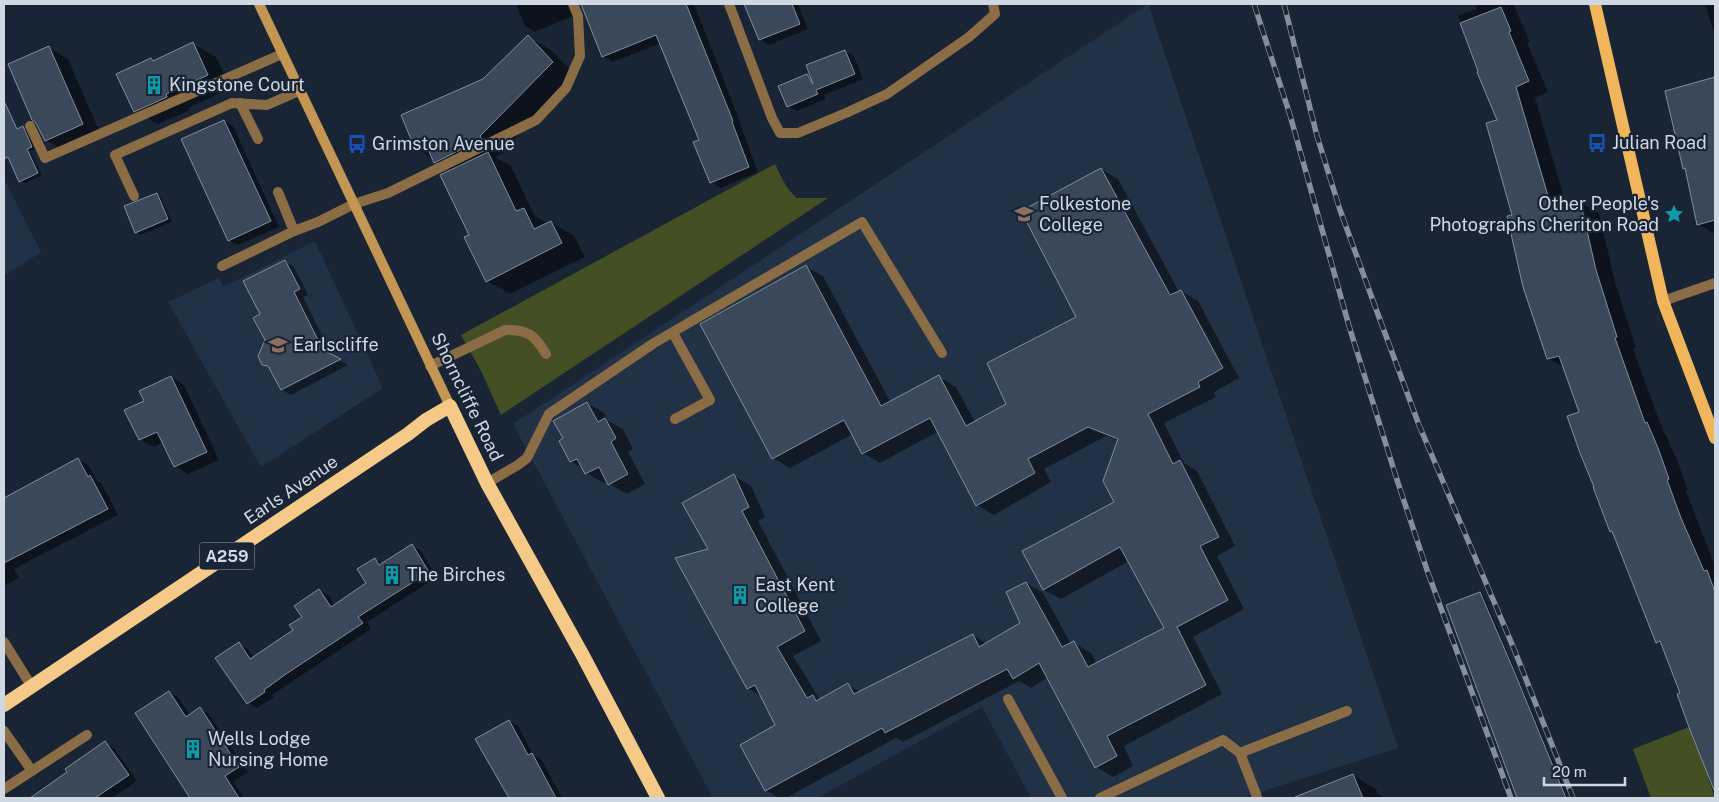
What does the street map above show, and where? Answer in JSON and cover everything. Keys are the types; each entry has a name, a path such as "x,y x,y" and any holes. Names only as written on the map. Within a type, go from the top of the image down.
{"highway":[{"name":"Shorncliffe Road","path":"450,406 487,483 586,660 658,798"},
{"name":"Earls Avenue","path":"4,705 408,434 426,420 450,406"}],"main road":[{"name":"Shorncliffe Road","path":"259,4 450,406"},
{"path":"1595,4 1663,301 1715,438"}],"street":[{"path":"222,266 354,204 388,192 536,120 566,88 580,56 578,16 573,4"},
{"path":"729,4 772,118 780,134 798,133 887,94 969,37 995,14 993,4"},
{"path":"30,126 45,158 282,54"},
{"path":"134,196 115,155 232,103 267,105 299,91"},
{"path":"240,103 258,139"},
{"path":"278,192 294,231"},
{"path":"487,483 518,466 527,458 549,414 654,343 862,222 942,354"},
{"path":"1663,301 1715,283"},
{"path":"430,366 504,330 518,330 529,334 538,341 546,354"},
{"path":"673,333 710,400 675,419"},
{"path":"4,642 32,687"},
{"path":"1008,699 1062,798"},
{"path":"1240,753 1348,711"},
{"path":"4,731 32,771"},
{"path":"4,789 87,735"},
{"path":"1100,798 1223,740 1240,753 1257,796"}],"shaded area":[{"name":"Folkestone College","path":"1148,4 1398,748 1242,798 1031,798 982,707 817,798 713,798 513,424"},
{"path":"4,179 41,252 4,276"},
{"name":"Earlscliffe","path":"315,241 383,388 261,467 168,302 219,278 223,287"}],"green space":[{"path":"775,164 786,186 796,198 828,198 501,415 482,373 461,335"},
{"path":"1689,727 1696,746 1709,741 1715,759 1715,774 1708,777 1715,798 1651,798 1633,749"}],"building":[{"path":"581,4 686,4 733,121 749,167 710,183 693,142 699,140 656,35 602,57"},
{"path":"744,4 792,4 800,24 759,40"},
{"path":"1501,7 1529,81 1516,87 1551,206 1580,200 1596,270 1617,337 1615,338 1645,423 1647,422 1658,448 1681,518 1704,571 1707,570 1715,592 1715,790 1690,730 1677,694 1680,693 1660,641 1656,643 1580,453 1567,416 1579,412 1559,356 1547,359 1523,287 1507,216 1512,215 1486,123 1497,120 1477,72 1460,23"},
{"path":"528,35 553,62 480,136 482,139 434,163 426,145 415,149 401,115 483,79"},
{"name":"Kingstone Court","path":"193,42 208,75 166,94 167,97 134,112 116,74 151,58 153,61"},
{"path":"49,46 83,124 45,141 36,123 32,120 8,64"},
{"path":"845,50 855,74 816,90 818,94 787,107 778,86 807,74 813,84 806,65"},
{"path":"1715,77 1715,220 1697,225 1685,168 1683,169 1665,91"},
{"path":"4,101 17,129 23,126 32,147 27,149 38,173 19,182 8,157 4,159"},
{"path":"224,120 271,221 228,241 181,139"},
{"path":"488,152 516,211 524,208 534,229 551,221 562,243 486,282 464,237 469,235 440,175"},
{"path":"1101,168 1170,295 1181,290 1223,368 1198,382 1200,387 1148,414 1173,464 1180,460 1219,537 1200,546 1228,600 1177,627 1206,685 1107,736 1117,756 1095,768 1039,663 1013,679 1007,669 885,733 882,728 765,791 740,745 775,725 755,685 747,689 675,558 708,549 682,503 734,474 749,507 742,511 805,631 777,647 807,698 813,695 816,701 848,683 854,694 973,634 979,647 1020,623 1006,592 1026,582 1062,647 1074,641 1088,667 1164,628 1120,547 1043,590 1022,551 1114,502 1103,481 1118,439 1088,427 1028,459 1035,473 976,506 930,418 862,454 844,420 772,459 700,324 806,265 881,406 939,375 966,426 1006,404 987,363 1076,317 1021,211"},
{"path":"157,193 168,219 135,233 124,206"},
{"name":"Earlscliffe","path":"285,260 300,289 294,292 323,350 341,359 281,390 268,366 262,365 258,356 265,340 253,318 260,314 243,281"},
{"path":"171,376 207,452 174,467 157,432 139,440 124,410 144,401 139,391"},
{"path":"587,402 598,422 605,418 616,438 611,442 628,474 608,485 599,467 585,474 577,459 570,462 559,441 563,438 553,421"},
{"path":"78,458 88,477 90,475 108,509 4,563 4,498"},
{"path":"412,544 429,572 358,617 363,623 286,674 247,704 215,658 239,642 250,659 293,630 289,625 302,617 294,606 319,589 331,607 366,583 357,569 375,558 379,565"},
{"path":"1480,592 1566,798 1517,798 1446,605"},
{"name":"Wells Lodge Nursing Home","path":"169,691 186,717 200,707 239,767 225,776 239,798 190,798 135,713"},
{"path":"509,720 528,755 532,753 556,798 509,798 475,739"},
{"path":"105,741 129,775 95,798 30,798 67,772 65,769"},
{"path":"1353,774 1363,798 1295,798 1295,797"}],"railway":[{"path":"1254,4 1290,115 1349,326 1398,483 1428,573 1511,798"},
{"path":"1284,4 1317,136 1340,210 1376,309 1419,425 1514,649 1573,798"}],"place":[{"name":"Kingstone Court","path":"154,85"},
{"name":"Julian Road","path":"1597,143"},
{"name":"Grimston Avenue","path":"357,144"},
{"name":"Folkestone College","path":"1024,214"},
{"name":"Other People's Photographs Cheriton Road","path":"1674,214"},
{"name":"Earlscliffe","path":"278,345"},
{"name":"The Birches","path":"392,575"},
{"name":"East Kent College","path":"740,595"},
{"name":"Wells Lodge Nursing Home","path":"193,749"}]}
